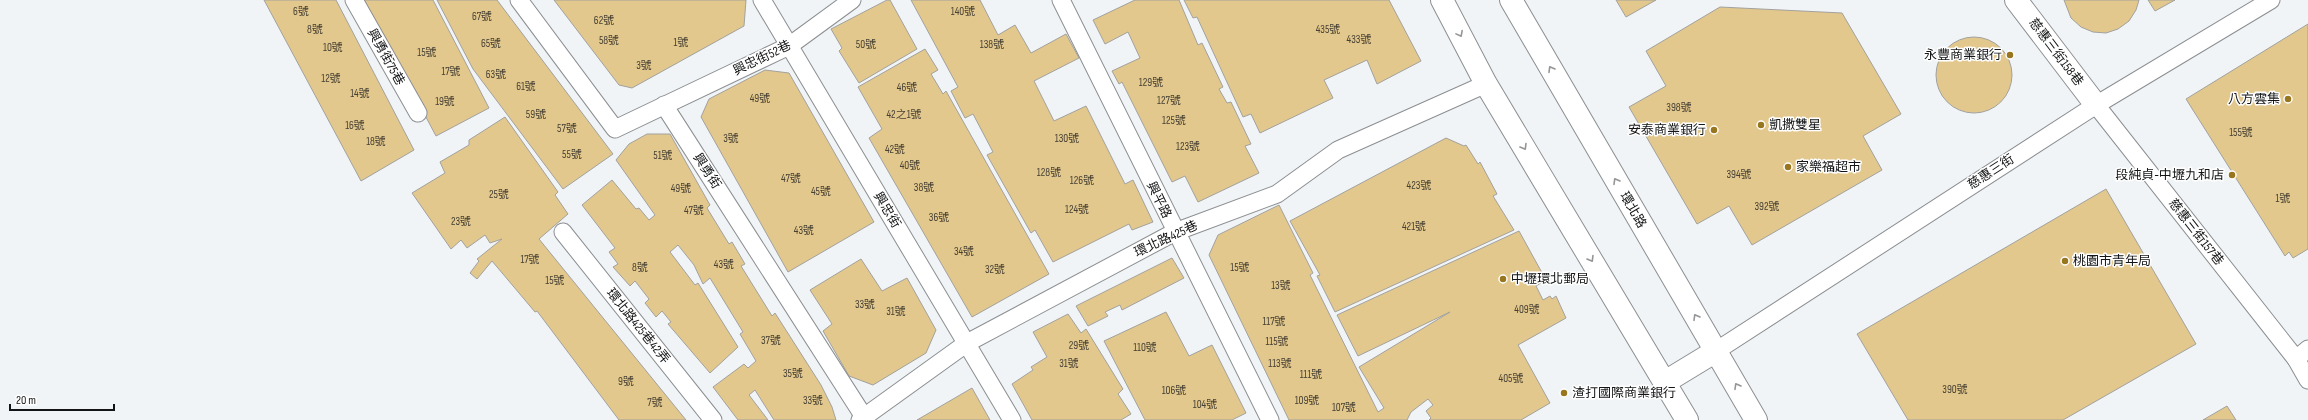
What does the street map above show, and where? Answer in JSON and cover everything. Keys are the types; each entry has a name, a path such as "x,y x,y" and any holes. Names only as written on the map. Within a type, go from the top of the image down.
{"main road":[{"path":"1442,0 1486,84 1687,420"},
{"name":"環北路","path":"1510,0 1756,420"},
{"name":"慈惠三街158巷","path":"2016,0 2096,105"},
{"path":"1665,382 1716,351"}],"lane":[{"name":"興勇街75巷","path":"354,0 418,113"},
{"path":"519,0 615,129 664,105"},
{"name":"興忠街","path":"762,0 1012,420"},
{"name":"興忠街52巷","path":"664,105 789,46 852,0"},
{"name":"興平路","path":"1061,0 1175,232 1270,420"},
{"name":"慈惠三街","path":"1716,351 2096,105 2271,0"},
{"name":"環北路425巷","path":"863,419 967,343 1175,232 1277,194 1338,150 1486,84"},
{"name":"興勇街","path":"664,105 863,419"},
{"name":"慈惠三街157巷","path":"2096,105 2302,354 2308,380"},
{"name":"環北路425巷42弄","path":"563,232 713,420"}],"building":[{"path":"264,0 336,0 414,150 361,181"},
{"path":"364,0 433,0 489,108 436,136"},
{"path":"437,0 497,0 613,154 563,189 473,69"},
{"path":"554,0 746,0 744,26 632,88 619,85"},
{"path":"887,0 890,0 917,49 859,83 839,51 842,48 831,29"},
{"path":"911,0 980,0 998,35 1015,25 1031,53 1066,34 1079,58 1034,81 1054,121 1086,106 1125,184 1133,180 1153,222 1132,230 1129,224 1053,262 1035,230 1031,233 987,155 993,152 973,114 965,118 951,91 958,87"},
{"path":"1135,0 1179,0 1198,45 1202,43 1223,87 1219,89 1227,103 1231,102 1251,144 1245,146 1259,173 1198,202 1185,176 1172,182 1122,82 1119,84 1112,71 1140,58 1128,32 1105,44 1093,20"},
{"path":"1184,0 1389,0 1421,61 1377,84 1367,60 1324,80 1333,98 1260,133 1251,114 1243,117 1197,17 1193,18"},
{"path":"1616,0 1656,0 1626,17"},
{"path":"2064,0 2139,0 2136,10 2129,21 2118,29 2106,33 2093,32 2081,27 2071,18"},
{"path":"2148,0 2175,0 2155,11"},
{"name":"凱撒雙星","path":"1720,7 1842,13 1901,114 1863,136 1882,170 1752,245 1729,206 1697,224 1629,107 1666,86 1646,51"},
{"path":"2308,24 2308,249 2293,258 2289,252 2285,256 2186,99"},
{"path":"1974,37 1988,40 2001,48 2009,61 2012,75 2009,89 2001,102 1988,110 1974,113 1960,110 1947,102 1939,89 1936,75 1939,61 1947,48 1960,40"},
{"path":"925,49 938,70 931,74 943,94 946,91 1049,274 972,317 869,138 882,129 858,87"},
{"path":"765,70 789,73 874,222 788,272 701,117 709,99"},
{"path":"505,117 558,192 555,195 568,214 539,239 686,420 619,420 537,311 535,312 492,261 477,279 470,273 479,261 477,259 502,239 490,243 485,235 467,248 461,240 451,249 412,193 445,173 440,162 469,145 469,140"},
{"path":"647,134 670,134 710,205 707,208 729,244 732,242 745,264 741,266 772,316 775,313 821,385 832,407 836,420 774,420 755,390 749,395 768,420 738,420 713,387 744,364 748,368 756,361 740,334 743,332 710,278 703,284 694,265 678,245 670,252 695,285 698,283 738,347 710,373 668,324 671,322 662,311 656,317 645,303 649,299 635,281 630,286 613,267 618,264 609,252 615,248 582,205 612,180 636,209 639,208 649,220 655,215 616,160 629,144"},
{"path":"1446,138 1464,146 1466,145 1478,164 1480,162 1497,194 1493,196 1514,230 1335,312 1317,276 1320,275 1290,221"},
{"name":"桃園市青年局","path":"2106,189 2196,344 2063,420 1908,420 1857,334"},
{"path":"1279,205 1313,273 1310,275 1378,412 1384,408 1359,367 1450,312 1358,356 1337,315 1519,231 1546,280 1536,286 1543,300 1550,296 1552,299 1556,296 1566,318 1518,345 1550,403 1521,420 1429,420 1431,418 1426,411 1433,405 1428,399 1411,412 1407,420 1289,420 1209,255 1218,235"},
{"path":"1172,258 1184,278 1122,310 1120,305 1105,312 1108,316 1088,326 1076,306"},
{"path":"861,259 882,291 907,278 936,330 926,353 873,385 849,376 823,331 832,324 810,290"},
{"path":"1166,312 1189,356 1212,345 1246,413 1232,420 1145,420 1104,341"},
{"path":"1068,314 1081,333 1086,329 1123,389 1118,394 1131,414 1121,420 1032,420 1012,384 1033,370 1031,367 1047,357 1033,332"},
{"path":"972,388 990,420 917,420"},
{"path":"2227,406 2236,420 2203,420"}],"place":[{"name":"永豐商業銀行","path":"2010,55"},
{"name":"八方雲集","path":"2288,99"},
{"name":"凱撒雙星","path":"1761,125"},
{"name":"安泰商業銀行","path":"1714,130"},
{"name":"家樂福超市","path":"1788,167"},
{"name":"段純貞-中壢九和店","path":"2232,175"},
{"name":"桃園市青年局","path":"2065,261"},
{"name":"中壢環北郵局","path":"1503,279"},
{"name":"渣打國際商業銀行","path":"1564,393"}]}
